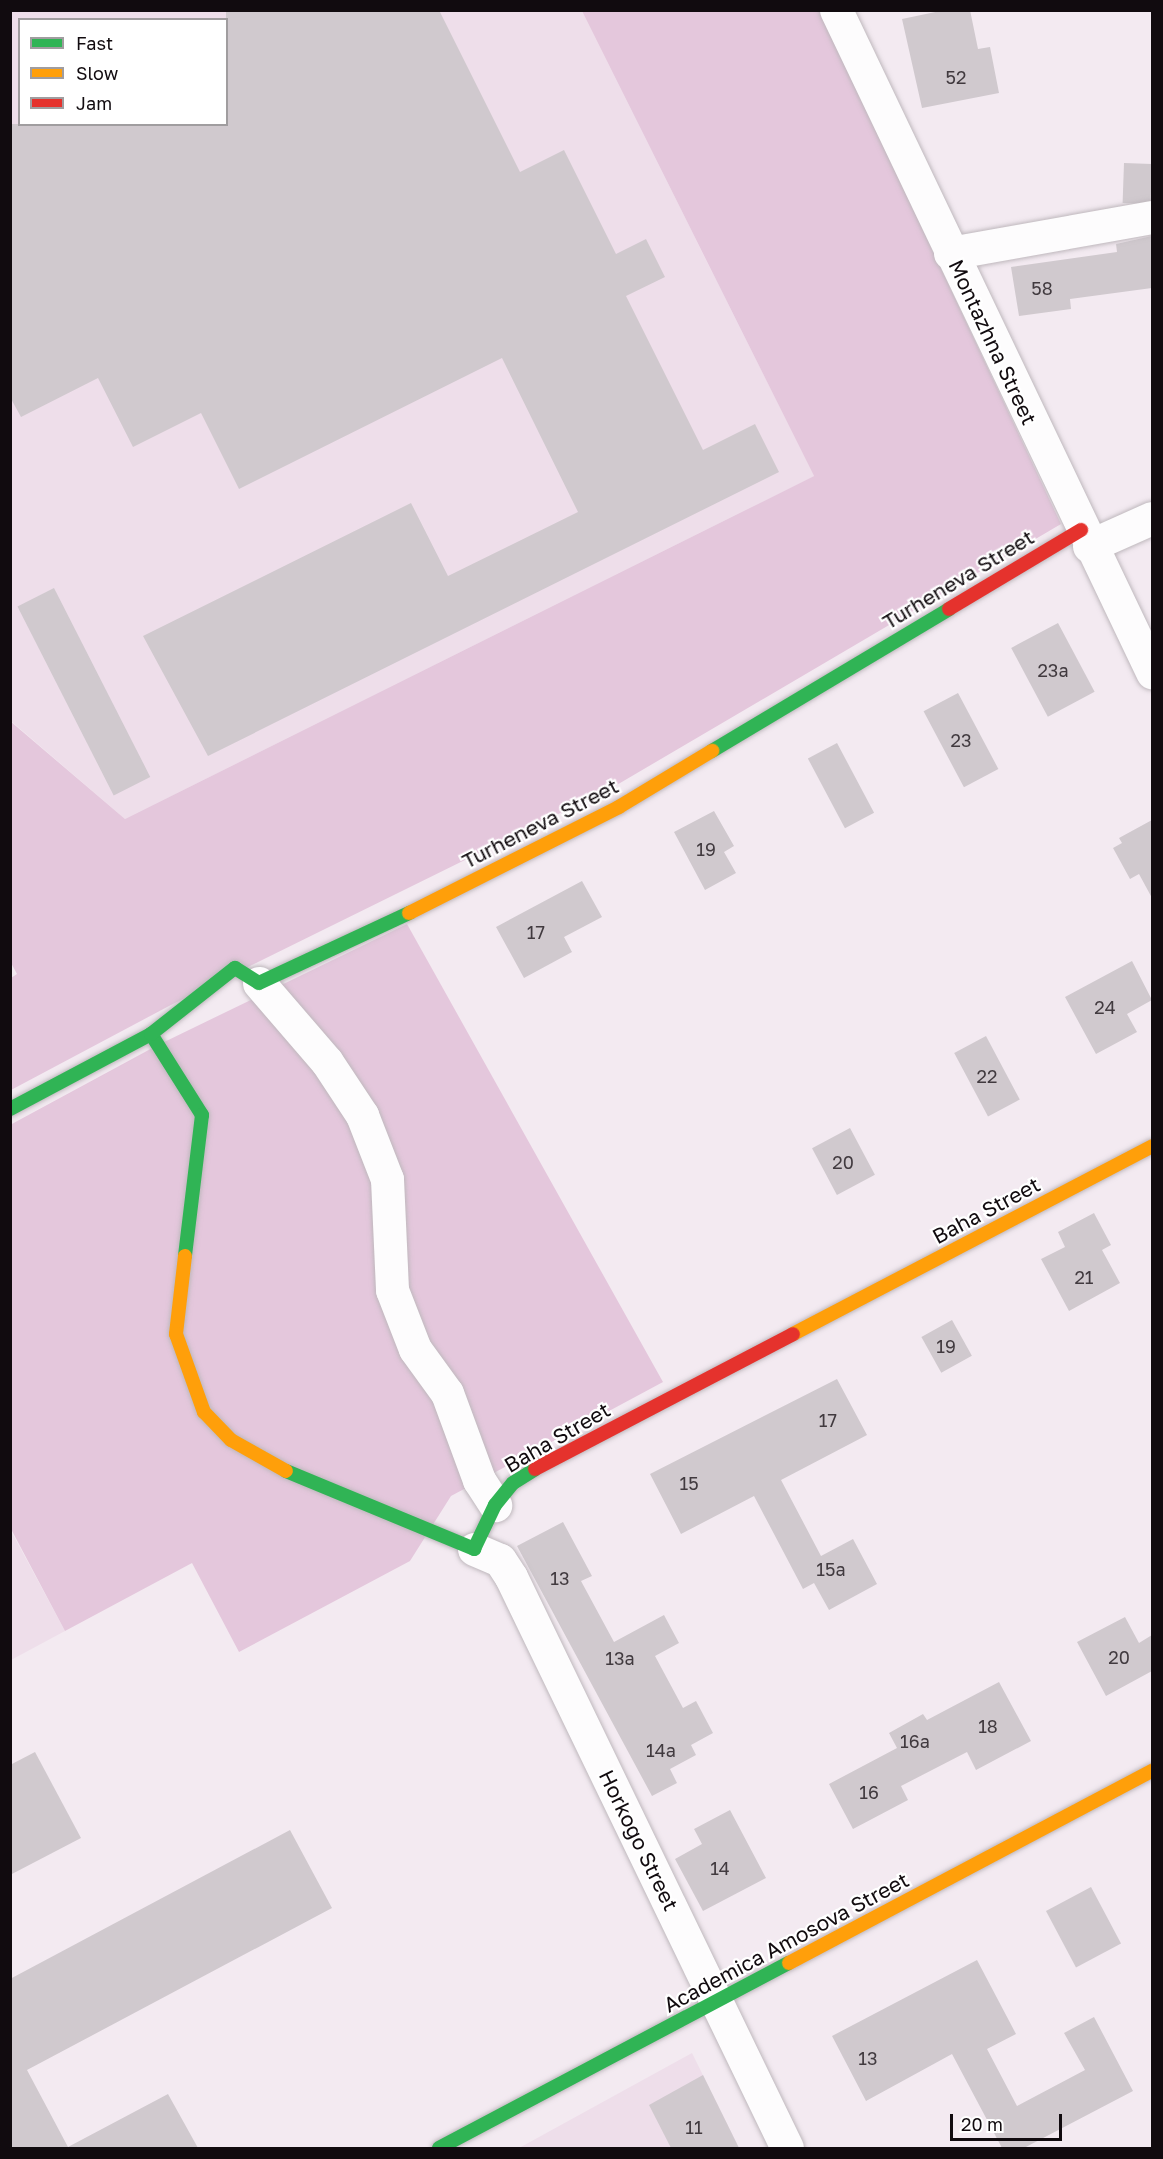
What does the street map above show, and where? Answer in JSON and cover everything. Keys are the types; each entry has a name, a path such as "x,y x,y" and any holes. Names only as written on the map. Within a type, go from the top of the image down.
{"street":[{"name":"Montazhna Street","path":"836,10 1085,538 1152,672"},
{"path":"950,253 1152,217"},
{"path":"1085,538 1152,518"},
{"name":"Turheneva Street","path":"259,983 302,967 619,807 1085,538"},
{"path":"10,1109 152,1034 235,968 259,983 327,1062 362,1114 387,1179 392,1290 415,1349 447,1393 479,1479 495,1505"},
{"path":"152,1034 202,1115 176,1334 204,1412 231,1440 306,1482 474,1549"},
{"name":"Baha Street","path":"474,1549 495,1505 513,1483 534,1470 1152,1146"},
{"name":"Horkogo Street","path":"474,1549 500,1560 511,1577 787,2148"},
{"name":"Academica Amosova Street","path":"439,2148 1152,1771"}],"shaded area":[{"path":"11,11 582,11 814,476 125,819 11,721"},
{"path":"582,11 820,11 1061,524 615,786 169,1006 11,1090 11,978 17,974 10,961 10,721 125,819 814,476"},
{"path":"407,924 663,1382 451,1496 410,1561 239,1652 192,1563 65,1631 11,1529 10,1125 156,1046"},
{"path":"10,1529 65,1631 11,1660 10,1660"},
{"path":"692,2053 739,2148 519,2148"}],"building":[{"path":"226,10 439,10 520,172 564,150 616,254 646,239 665,277 626,296 703,450 755,424 779,472 208,756 143,636 411,503 448,576 578,512 502,358 239,489 201,413 133,447 98,378 21,417 10,397 10,124 18,124 18,126 228,126 228,18 226,18"},
{"path":"945,10 970,10 978,49 990,47 999,93 922,108 902,19"},
{"path":"1124,163 1152,164 1151,204 1123,203"},
{"path":"1152,236 1152,288 1070,299 1071,309 1019,316 1011,267 1117,252 1116,244"},
{"path":"54,588 150,777 114,796 17,607"},
{"path":"1058,623 1095,692 1048,717 1011,648"},
{"path":"958,693 998,769 964,787 924,711"},
{"path":"837,743 874,813 845,828 808,758"},
{"path":"714,811 734,846 724,852 736,873 705,890 674,832"},
{"path":"1152,820 1152,898 1139,874 1130,879 1113,848 1122,843 1119,838"},
{"path":"582,881 602,917 564,937 572,952 524,978 496,927"},
{"path":"1132,961 1152,1000 1127,1014 1137,1032 1096,1054 1065,997"},
{"path":"986,1036 1020,1100 988,1116 954,1053"},
{"path":"850,1128 875,1175 837,1195 812,1148"},
{"path":"1094,1213 1111,1245 1102,1250 1120,1283 1069,1311 1041,1259 1065,1247 1058,1232"},
{"path":"952,1320 972,1356 941,1373 921,1337"},
{"path":"837,1379 867,1435 781,1480 821,1556 853,1539 877,1584 829,1610 814,1583 803,1589 754,1496 681,1534 650,1474"},
{"path":"563,1522 592,1576 581,1581 614,1642 664,1615 679,1643 655,1656 683,1708 696,1701 713,1733 691,1745 696,1755 670,1769 677,1783 652,1796 517,1546"},
{"path":"1125,1617 1139,1643 1152,1635 1152,1671 1106,1696 1077,1642"},
{"path":"999,1682 1031,1741 976,1770 967,1752 901,1786 908,1800 853,1829 829,1784 897,1748 889,1733 923,1714 927,1720"},
{"path":"35,1752 81,1838 10,1875 10,1765"},
{"path":"730,1810 766,1878 703,1911 675,1859 702,1844 694,1829"},
{"path":"290,1830 332,1908 27,2070 68,2147 168,2094 198,2148 10,2148 10,1979"},
{"path":"1091,1887 1121,1944 1076,1967 1046,1911"},
{"path":"977,1960 1016,2034 987,2049 1017,2106 1085,2070 1064,2033 1094,2017 1133,2091 1024,2148 1002,2148 952,2054 866,2101 832,2036"},
{"path":"703,2075 739,2148 671,2148 649,2105"}],"traffic: fast":[{"path":"712,751 949,609"},
{"path":"10,1109 151,1034 235,968 259,983 409,913"},
{"path":"151,1034 202,1115 185,1256"},
{"path":"286,1471 474,1549 495,1505 513,1483 535,1469"},
{"path":"439,2148 789,1963"}],"traffic: slow":[{"path":"409,913 619,807 712,751"},
{"path":"793,1334 1152,1146"},
{"path":"185,1256 176,1334 204,1412 231,1440 286,1471"},
{"path":"789,1963 1152,1771"}],"traffic: jam":[{"path":"949,609 1081,530"},
{"path":"535,1469 793,1334"}]}
